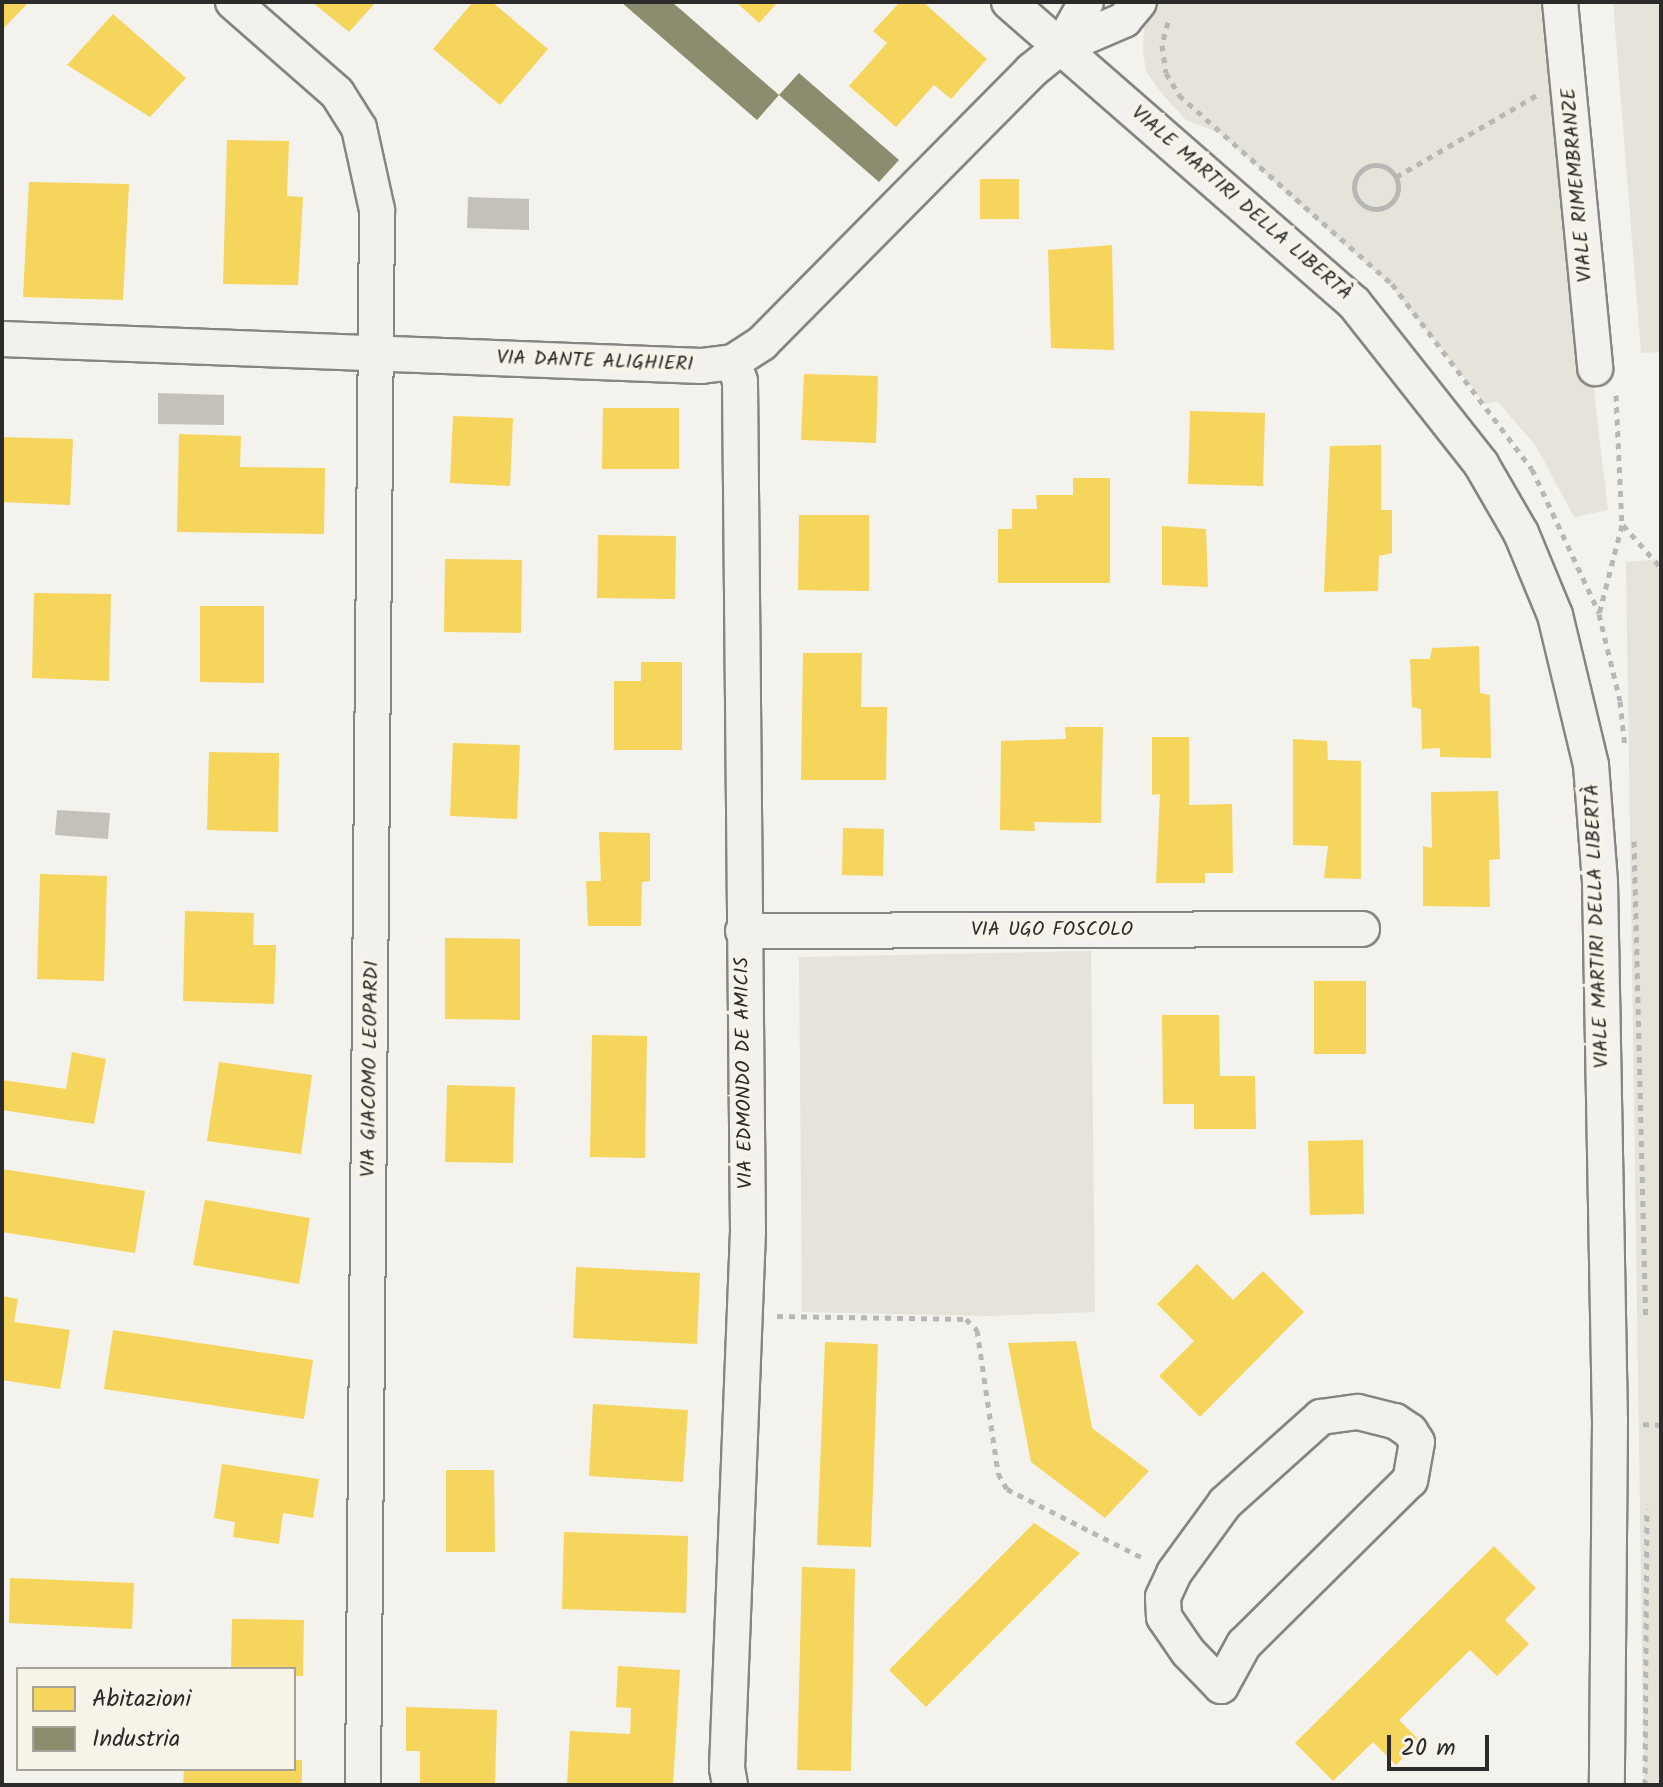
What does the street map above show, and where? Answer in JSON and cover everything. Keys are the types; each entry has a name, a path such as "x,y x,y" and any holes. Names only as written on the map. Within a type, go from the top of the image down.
{"street":[{"name":"VIA GIACOMO LEOPARDI","path":"233,2 337,93 359,128 377,210 363,1785"},
{"name":"VIALE MARTIRI DELLA LIBERTÀ","path":"1009,2 1331,280 1400,356 1503,500 1533,560 1564,644 1591,765 1600,882 1610,1422 1607,1785"},
{"path":"1061,47 1086,2"},
{"path":"1061,47 1101,34 1139,2"},
{"name":"VIALE RIMEMBRANZE","path":"1560,2 1595,368"},
{"name":"VIA DANTE ALIGHIERI","path":"2,339 701,366 733,362 762,343 1061,47"},
{"name":"VIA EDMONDO DE AMICIS","path":"730,1785 727,1768 745,1316 740,381 733,362"},
{"name":"VIA UGO FOSCOLO","path":"743,931 1362,929"},
{"path":"1377,1415 1410,1431 1417,1442 1410,1480 1244,1644 1221,1686 1188,1652 1164,1617 1163,1597 1174,1573 1225,1503 1321,1417 1377,1415"}],"path":[{"path":"1396,177 1567,78"},
{"path":"1370,165 1385,167 1396,177 1396,198 1386,207 1372,209 1356,196 1354,181 1370,165"},
{"path":"1622,525 1661,568"},
{"path":"745,1316 966,1319 977,1330 998,1473 1007,1489 1174,1573"}],"shaded area":[{"path":"1157,2 1540,2 1581,385 1593,383 1608,510 1574,517 1536,446 1497,401 1485,404 1390,285 1218,132 1186,120 1163,95 1146,71 1143,50 1144,27"},
{"path":"1613,2 1661,2 1661,352 1641,353"},
{"path":"468,197 529,199 529,230 467,228"},
{"path":"158,393 224,395 224,425 158,424"},
{"path":"1661,559 1661,1785 1644,1785 1626,562"},
{"path":"57,810 110,813 108,839 55,835"},
{"path":"1091,951 1095,1312 989,1316 802,1312 799,957"}],"building: Abitazioni":[{"path":"2,2 29,2 2,30"},
{"path":"312,2 376,2 349,32"},
{"path":"473,2 492,2 548,49 500,105 433,49"},
{"path":"736,2 778,2 759,23"},
{"path":"900,2 923,2 987,59 951,99 934,85 896,127 849,86 887,43 873,31"},
{"path":"113,14 186,78 150,117 67,65"},
{"path":"227,140 289,141 287,196 303,197 298,285 223,284"},
{"path":"980,179 1019,179 1019,219 980,219"},
{"path":"29,182 129,184 123,300 23,297"},
{"path":"1112,245 1114,350 1051,348 1048,250"},
{"path":"804,374 878,376 876,443 801,440"},
{"path":"603,408 679,408 679,469 602,469"},
{"path":"1190,411 1265,413 1263,486 1188,484"},
{"path":"453,416 513,418 510,486 450,483"},
{"path":"179,434 241,436 240,467 325,468 324,534 177,532"},
{"path":"2,437 73,439 70,505 2,502"},
{"path":"1381,445 1381,510 1392,510 1392,553 1379,556 1378,591 1324,592 1330,446"},
{"path":"1073,478 1110,478 1110,583 998,583 998,529 1012,529 1012,509 1037,509 1036,495 1073,495"},
{"path":"799,515 869,515 869,591 798,590"},
{"path":"1162,526 1206,529 1208,587 1162,585"},
{"path":"598,535 676,536 675,599 597,598"},
{"path":"445,559 522,560 521,633 444,632"},
{"path":"34,593 111,594 109,681 32,678"},
{"path":"200,606 264,606 264,683 200,682"},
{"path":"1479,646 1480,693 1490,695 1491,758 1440,757 1440,748 1422,749 1421,709 1412,707 1410,659 1430,659 1432,648"},
{"path":"803,653 862,653 861,707 887,707 886,780 801,780"},
{"path":"641,662 682,662 682,750 614,750 614,681 641,681"},
{"path":"1065,727 1103,727 1101,823 1034,822 1035,831 1000,830 1001,741 1066,739"},
{"path":"1152,737 1189,737 1189,805 1232,804 1233,873 1205,873 1205,883 1156,883 1160,794 1152,795"},
{"path":"1293,739 1327,741 1328,760 1361,761 1361,879 1324,878 1328,846 1293,845"},
{"path":"453,743 520,745 517,819 450,816"},
{"path":"209,752 279,753 278,832 207,830"},
{"path":"1498,791 1500,859 1489,860 1490,907 1423,906 1423,846 1432,848 1431,792"},
{"path":"843,828 884,829 883,876 842,875"},
{"path":"599,832 650,833 650,881 642,882 641,926 588,926 586,881 601,881"},
{"path":"40,874 107,876 104,981 37,979"},
{"path":"185,911 254,913 253,945 276,945 274,1004 183,1001"},
{"path":"445,938 520,939 520,1020 445,1019"},
{"path":"1314,981 1366,981 1366,1054 1314,1054"},
{"path":"1162,1015 1219,1015 1220,1076 1255,1076 1256,1129 1194,1129 1194,1104 1163,1104"},
{"path":"592,1035 647,1036 645,1158 590,1157"},
{"path":"72,1052 106,1059 94,1124 2,1110 2,1080 66,1089"},
{"path":"219,1062 312,1075 301,1154 207,1141"},
{"path":"447,1085 515,1087 513,1163 445,1162"},
{"path":"1363,1140 1364,1214 1310,1215 1308,1141"},
{"path":"2,1169 145,1191 135,1253 2,1232"},
{"path":"205,1200 310,1218 299,1284 193,1265"},
{"path":"1197,1264 1233,1300 1263,1271 1304,1312 1200,1417 1159,1376 1194,1341 1157,1304"},
{"path":"576,1267 700,1273 697,1344 573,1338"},
{"path":"2,1296 18,1299 14,1322 70,1330 60,1389 2,1380"},
{"path":"113,1330 313,1360 304,1419 104,1389"},
{"path":"1076,1341 1092,1428 1149,1471 1105,1518 1031,1462 1008,1343"},
{"path":"825,1342 878,1344 871,1547 817,1545"},
{"path":"593,1404 688,1410 683,1482 589,1476"},
{"path":"222,1464 319,1479 313,1518 283,1513 279,1544 233,1537 235,1522 214,1518"},
{"path":"446,1470 494,1470 495,1552 446,1552"},
{"path":"1034,1523 1080,1553 926,1707 889,1670"},
{"path":"564,1532 688,1536 686,1613 562,1609"},
{"path":"1494,1546 1536,1588 1505,1620 1529,1644 1497,1676 1470,1650 1399,1720 1420,1741 1396,1765 1373,1742 1333,1781 1295,1743"},
{"path":"802,1567 855,1569 851,1771 797,1770"},
{"path":"10,1578 134,1583 132,1629 9,1623"},
{"path":"232,1619 304,1620 303,1676 296,1676 296,1667 231,1667"},
{"path":"618,1666 680,1670 673,1785 567,1785 570,1731 630,1734 631,1708 616,1707"},
{"path":"406,1707 497,1710 495,1785 420,1784 420,1751 406,1751"},
{"path":"296,1760 302,1760 302,1785 183,1785 184,1771 296,1771"}],"building: Industria":[{"path":"621,2 672,2 779,95 757,120"},
{"path":"799,73 899,160 879,182 779,95"}]}
